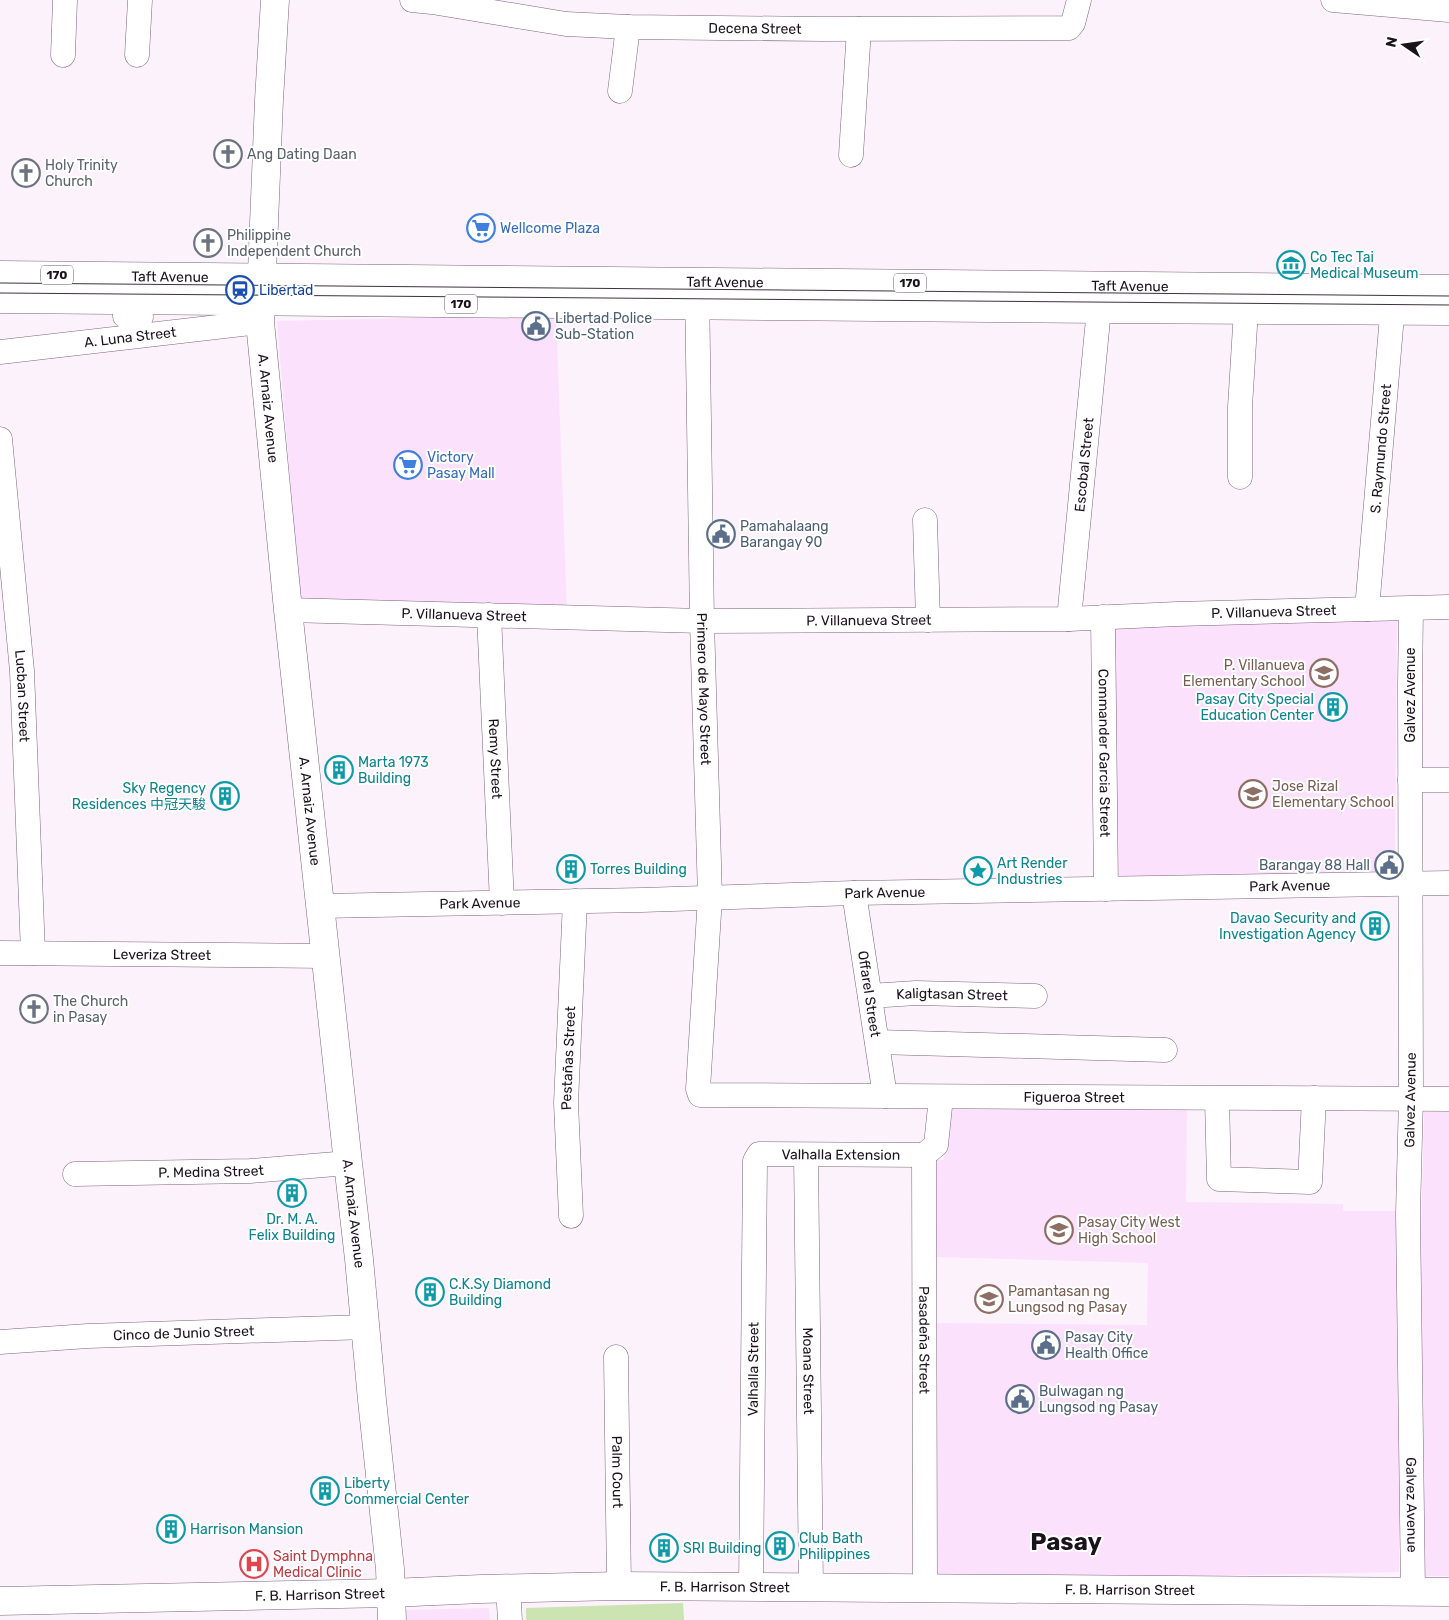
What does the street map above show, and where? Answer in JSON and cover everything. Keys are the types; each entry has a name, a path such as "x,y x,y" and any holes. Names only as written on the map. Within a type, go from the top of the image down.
{"main road":[{"name":"A. Arnaiz Avenue","path":"275,0 261,300 288,610 366,1327 392,1620"},
{"name":"Taft Avenue","path":"0,275 165,270 261,300"},
{"name":"Taft Avenue","path":"0,300 133,308 261,300 697,293 1394,299 1449,289"},
{"name":"Taft Avenue","path":"947,296 1099,309 1135,297 1246,310 1305,299"},
{"name":"Taft Avenue","path":"1394,299 1449,310"},
{"name":"F. B. Harrison Street","path":"0,1601 619,1586 1449,1592"}],"street":[{"path":"63,54 65,0"},
{"path":"138,55 140,0"},
{"name":"Decena Street","path":"412,0 566,24 628,27 859,29 1069,28 1073,24 1078,0"},
{"path":"1333,0 1449,10"},
{"path":"620,90 628,27"},
{"path":"851,155 859,29"},
{"name":"Primero de Mayo Street","path":"697,293 702,621 710,897 698,1089 700,1095"},
{"name":"S. Raymundo Street","path":"1367,609 1394,299"},
{"name":"A. Luna Street","path":"0,352 261,300"},
{"name":"Escobal Street","path":"1069,619 1099,309"},
{"path":"1240,477 1240,407 1246,310"},
{"name":"Lucban Street","path":"0,439 22,671 33,953"},
{"path":"925,520 928,620"},
{"name":"P. Villanueva Street","path":"288,610 702,621 1069,619 1449,607"},
{"name":"Galvez Avenue","path":"1412,608 1408,1213 1413,1592"},
{"name":"Remy Street","path":"489,615 502,903"},
{"name":"Commander Garcia Street","path":"1103,617 1106,889"},
{"path":"1410,780 1449,780"},
{"name":"Park Avenue","path":"320,906 854,893 1449,882"},
{"name":"Offarel Street","path":"854,893 885,1096"},
{"name":"Pestañas Street","path":"570,1216 566,1103 575,901"},
{"name":"Leveriza Street","path":"0,952 326,956"},
{"name":"Kaligtasan Street","path":"870,996 916,993 1035,996"},
{"path":"877,1042 1165,1050"},
{"name":"Figueroa Street","path":"700,1095 1449,1099"},
{"path":"924,1155 936,1145 941,1097"},
{"path":"1217,1099 1220,1179 1310,1182 1314,1098"},
{"name":"Valhalla Extension","path":"759,1154 924,1155"},
{"name":"Valhalla Street","path":"751,1587 754,1170 755,1161 759,1154"},
{"name":"Moana Street","path":"806,1155 811,1588"},
{"name":"Pasadeña Street","path":"924,1155 925,1588"},
{"name":"P. Medina Street","path":"75,1174 250,1171 348,1163"},
{"name":"Cinco de Junio Street","path":"0,1342 88,1336 366,1327"},
{"name":"Palm Court","path":"616,1357 619,1586"},
{"path":"508,1588 510,1620"}],"shaded area":[{"path":"556,315 567,613 301,611 277,321"},
{"name":"Jose Rizal Elementary School","path":"1397,611 1395,859 1383,859 1383,872 1111,879 1110,624"},
{"path":"947,1101 1187,1101 1186,1202 1343,1204 1343,1211 1400,1211 1399,1572 1199,1576 936,1575 936,1323 1147,1325 1148,1263 933,1257 930,1160 944,1160"},
{"path":"1424,1112 1449,1112 1449,1576 1419,1576 1421,1243"},
{"path":"489,1608 490,1620 405,1620 404,1610"}],"green space":[{"path":"683,1603 684,1620 526,1620 526,1608"}],"tram line":[{"path":"0,283 1449,296"},
{"path":"0,293 1449,305"}],"place":[{"name":"Ang Dating Daan","path":"228,154"},
{"name":"Holy Trinity Church","path":"26,173"},
{"name":"Wellcome Plaza","path":"481,228"},
{"name":"Philippine Independent Church","path":"208,243"},
{"name":"Co Tec Tai Medical Museum","path":"1291,265"},
{"name":"Libertad","path":"240,290"},
{"name":"Libertad Police Sub-Station","path":"536,326"},
{"name":"Victory Pasay Mall","path":"408,465"},
{"name":"Pamahalaang Barangay 90","path":"721,534"},
{"name":"P. Villanueva Elementary School","path":"1324,673"},
{"name":"Pasay City Special Education Center","path":"1333,707"},
{"name":"Marta 1973 Building","path":"339,770"},
{"name":"Jose Rizal Elementary School","path":"1253,794"},
{"name":"Sky Regency Residences 中冠天駿","path":"225,796"},
{"name":"Barangay 88 Hall","path":"1389,865"},
{"name":"Torres Building","path":"571,869"},
{"name":"Art Render Industries","path":"978,871"},
{"name":"Davao Security and Investigation Agency","path":"1375,926"},
{"name":"The Church in Pasay","path":"34,1009"},
{"name":"Dr. M. A. Felix Building","path":"292,1193"},
{"name":"Pasay City West High School","path":"1059,1230"},
{"name":"C.K.Sy Diamond Building","path":"430,1292"},
{"name":"Pamantasan ng Lungsod ng Pasay","path":"989,1299"},
{"name":"Pasay City Health Office","path":"1046,1345"},
{"name":"Bulwagan ng Lungsod ng Pasay","path":"1020,1399"},
{"name":"Liberty Commercial Center","path":"325,1491"},
{"name":"Harrison Mansion","path":"171,1529"},
{"name":"Club Bath Philippines","path":"780,1546"},
{"name":"SRI Building","path":"664,1548"},
{"name":"Saint Dymphna Medical Clinic","path":"254,1564"}],"district":[{"name":"Pasay","path":"1066,1542"}]}
